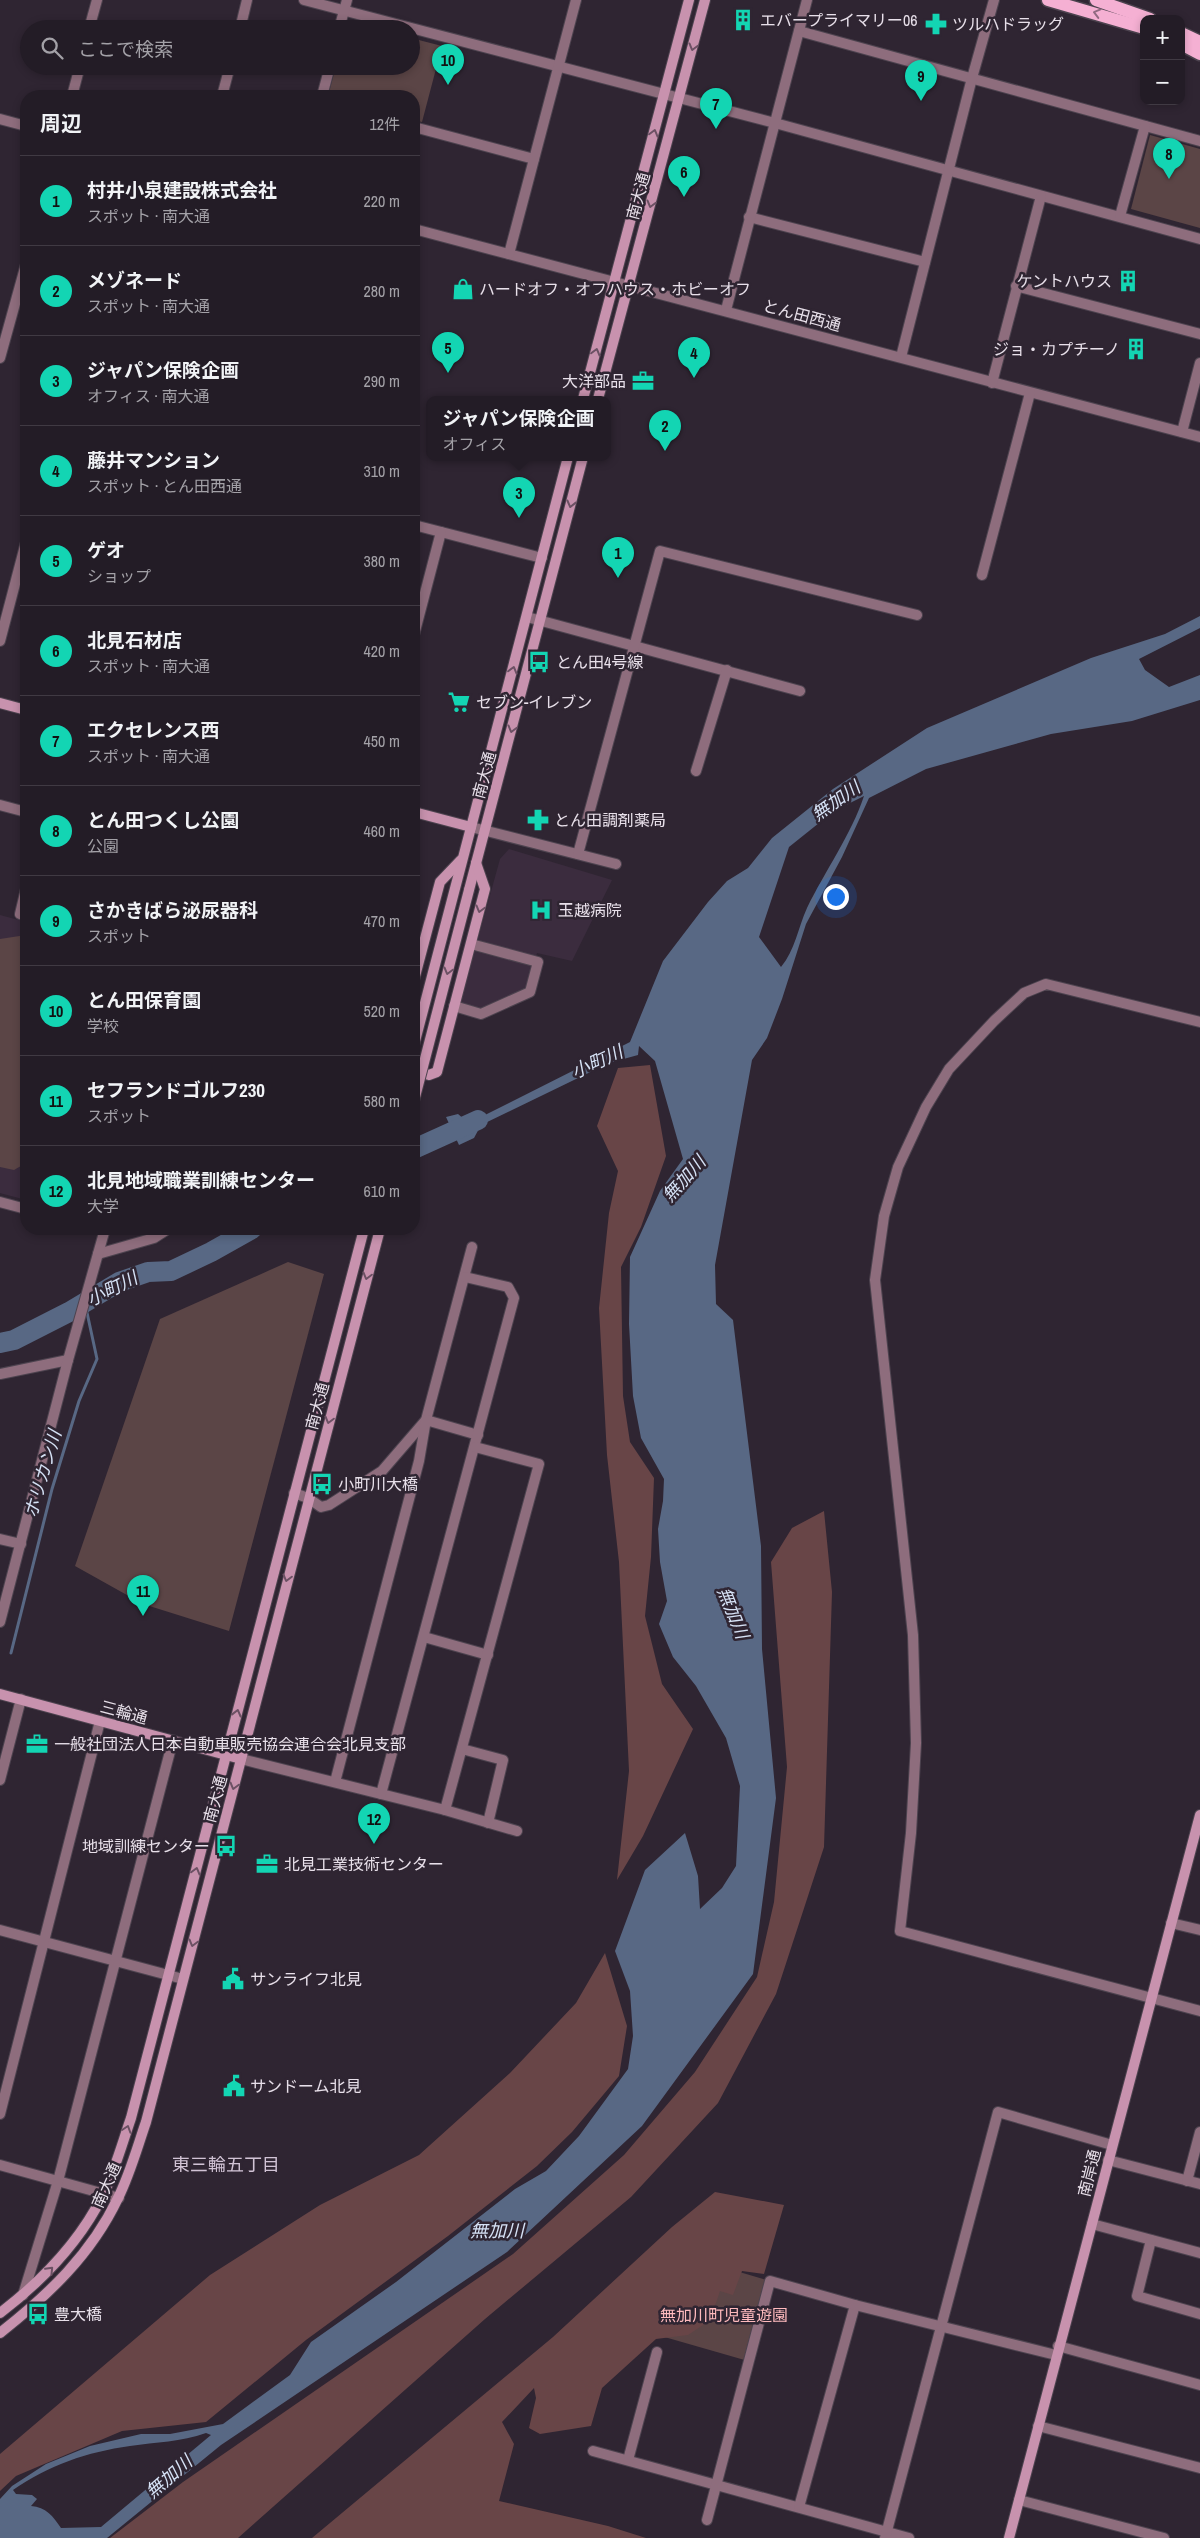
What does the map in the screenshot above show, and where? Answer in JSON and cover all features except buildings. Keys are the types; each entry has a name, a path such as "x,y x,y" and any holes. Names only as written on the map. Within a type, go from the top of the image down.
{"main road":[{"path":"1048,0 1140,27"},
{"path":"1096,0 1140,15"},
{"path":"1185,35 1200,42"},
{"path":"1185,46 1200,54"}],"street":[{"path":"91,20 97,0"},
{"path":"242,20 247,0"},
{"path":"304,0 345,5 397,20"},
{"path":"509,254 576,0"},
{"name":"南大通","path":"584,396 689,0"},
{"name":"南大通","path":"599,396 705,0"},
{"path":"726,310 807,0"},
{"path":"901,357 972,78 994,0"},
{"path":"341,20 345,5"},
{"path":"420,26 558,66 1200,239"},
{"path":"799,31 1200,141"},
{"path":"74,90 78,75"},
{"path":"224,90 228,75"},
{"path":"324,90 328,75"},
{"path":"0,119 20,124"},
{"path":"1120,216 1145,126"},
{"path":"420,129 534,159"},
{"path":"992,382 1041,196"},
{"path":"749,217 925,262"},
{"name":"とん田西通","path":"420,231 726,310 1200,437"},
{"path":"0,358 20,286"},
{"path":"1016,286 1200,334"},
{"path":"1182,432 1200,363"},
{"path":"982,575 1030,393"},
{"name":"南大通","path":"420,1022 567,461"},
{"name":"南大通","path":"420,1078 475,862 582,461"},
{"path":"420,526 542,558"},
{"path":"420,612 441,532"},
{"path":"578,854 660,551 917,615"},
{"path":"0,641 20,565"},
{"path":"527,617 727,670 800,692"},
{"path":"696,771 727,670"},
{"path":"0,703 20,708"},
{"path":"0,805 20,810"},
{"path":"420,814 616,864"},
{"path":"420,957 440,882 462,860"},
{"path":"420,1073 429,1075 437,1072 471,944 485,889 475,862"},
{"path":"454,1006 482,1014 530,992 538,962 471,944"},
{"path":"1200,1022 1046,984 1024,993 994,1021 949,1069 926,1107 898,1168 886,1208 875,1280 913,1635 916,1743 911,1833 900,1931 1200,2011"},
{"path":"0,1202 20,1207"},
{"path":"0,1622 102,1235"},
{"path":"98,1254 159,1235"},
{"name":"南大通","path":"0,2314 23,2296 64,2254 104,2194 131,2118 362,1235"},
{"name":"南大通","path":"0,2333 33,2307 78,2261 94,2241 119,2198 146,2122 378,1235"},
{"path":"335,1782 419,1461 426,1420 472,1247"},
{"path":"381,1794 514,1298 508,1287 465,1277"},
{"path":"0,1374 68,1360"},
{"path":"426,1420 478,1435"},
{"path":"294,1493 308,1498 321,1507 353,1491 382,1471 426,1420"},
{"path":"445,1810 539,1464 475,1447"},
{"path":"0,1539 21,1544"},
{"path":"424,1636 488,1655"},
{"name":"三輪通","path":"0,1694 241,1759"},
{"path":"0,1780 21,1699"},
{"path":"0,2114 100,1721"},
{"path":"23,2296 58,2181 173,1740"},
{"path":"462,1749 503,1760 488,1823"},
{"path":"241,1759 445,1810 517,1831"},
{"name":"南岸通","path":"1009,2538 1057,2350 1200,1815"},
{"path":"1171,1923 1200,1930"},
{"path":"0,1930 183,1979"},
{"path":"886,2535 998,2112 1112,2145"},
{"path":"1187,2181 1200,2132"},
{"path":"1108,2160 1200,2184"},
{"path":"0,2165 119,2198"},
{"path":"1092,2224 1200,2253"},
{"path":"1151,2240 1137,2296 1200,2314"},
{"path":"707,2520 770,2281 941,2327 1057,2350 1200,2385"},
{"path":"799,2507 855,2305"},
{"path":"628,2460 657,2352"},
{"path":"1038,2426 1200,2468"},
{"path":"593,2451 799,2507 886,2535 909,2538"},
{"path":"1019,2500 1164,2538"}],"shaded area":[{"name":"玉越病院","path":"509,849 612,880 572,961 537,953 526,991 481,1010 460,1004 500,859"},
{"path":"0,915 20,920 20,1198 0,1193"},
{"path":"650,1065 666,1156 641,1227 621,1267 623,1396 630,1442 654,1478 651,1557 645,1616 662,1684 693,1729 643,1836 617,1880 629,1771 619,1562 607,1455 599,1308 609,1213 618,1171 597,1126 618,1068"},
{"path":"824,1511 832,1592 824,1847 776,1994 718,2103 631,2197 485,2319 238,2538 110,2538 183,2482 513,2254 624,2155 695,2072 757,1977 774,1902 787,1767 771,1562 792,1528"},
{"path":"605,1953 627,2026 619,2076 572,2132 537,2166 448,2236 306,2340 206,2422 122,2431 16,2476 0,2491 0,2454 210,2275 320,2205 419,2155 510,2073 576,2003"},
{"path":"715,2192 784,2205 764,2274 742,2271 733,2295 720,2291 716,2303 703,2325 688,2335 656,2339 602,2388 591,2426 540,2434 529,2428 536,2398 534,2388 502,2422 514,2444 499,2501 608,2526 646,2538 312,2538 553,2337 672,2227"}],"green space":[{"path":"420,40 442,46 422,122 420,122 420,90 330,90 334,75 420,75"},
{"path":"1150,135 1200,149 1200,228 1131,209"},
{"path":"20,936 20,1166 14,1170 0,1167 0,939"},
{"path":"288,1262 324,1274 229,1631 143,1604 75,1566 160,1319"},
{"name":"無加川町児童遊園","path":"719,2266 770,2281 748,2361 661,2336"}],"water":[{"name":"無加川","path":"1200,616 1200,628 1139,659 1145,670 1169,687 1200,675 1200,700 1132,721 1051,734 926,769 869,798 842,857 806,924 782,999 767,1038 752,1060 715,1265 716,1304 733,1320 761,1546 762,1649 776,1798 753,1974 642,2126 507,2252 221,2445 107,2538 0,2538 0,2499 12,2486 46,2464 90,2446 141,2434 170,2434 223,2424 290,2375 311,2342 396,2282 515,2189 546,2171 579,2136 628,2069 633,2036 630,1991 615,1951 645,1870 685,1833 698,1876 700,1909 722,1888 736,1866 740,1786 726,1738 696,1686 673,1657 659,1624 667,1601 660,1562 658,1529 663,1501 664,1479 641,1438 633,1396 629,1324 630,1257 660,1191 683,1159 655,1061 639,1046 638,1055 609,1063 481,1125 474,1138 459,1145 446,1117 458,1114 465,1120 475,1120 630,1042 663,961 708,902 727,881 748,868 772,838 833,789 927,728 1091,658 1165,634","holes":["864,796 845,839 807,908 793,946 781,967 759,937 789,847 834,811","206,2433 211,2435 101,2527 61,2528 49,2513 41,2508 31,2506 37,2499 32,2495 16,2494 13,2490 40,2473 84,2456"]}],"waterway":[{"name":"小町川","path":"420,1146 478,1120"},
{"name":"小町川","path":"0,1343 14,1340 69,1312 119,1282 148,1272 171,1271 241,1235"},
{"name":"ホリカン川","path":"11,1653 52,1489 79,1401 97,1359 86,1308"}],"place":[{"name":"エバープライマリー06","path":"743,20"},
{"name":"ツルハドラッグ","path":"936,24"},
{"name":"とん田保育園","path":"448,85"},
{"name":"さかきばら泌尿器科","path":"921,101"},
{"name":"エクセレンス西","path":"716,129"},
{"name":"とん田つくし公園","path":"1169,179"},
{"name":"北見石材店","path":"684,197"},
{"name":"ケントハウス","path":"1128,281"},
{"name":"ハードオフ・オフハウス・ホビーオフ","path":"463,289"},
{"name":"ジョ・カプチーノ","path":"1136,349"},
{"name":"ゲオ","path":"448,373"},
{"name":"藤井マンション","path":"694,378"},
{"name":"大洋部品","path":"643,381"},
{"name":"メゾネード","path":"665,451"},
{"name":"ジャパン保険企画","path":"519,518"},
{"name":"村井小泉建設株式会社","path":"618,578"},
{"name":"とん田4号線","path":"539,662"},
{"name":"セブン-イレブン","path":"459,702"},
{"name":"とん田調剤薬局","path":"538,820"},
{"name":"玉越病院","path":"541,910"},
{"name":"小町川大橋","path":"322,1484"},
{"name":"セフランドゴルフ230","path":"143,1616"},
{"name":"一般社団法人日本自動車販売協会連合会北見支部","path":"37,1744"},
{"name":"北見地域職業訓練センター","path":"374,1844"},
{"name":"地域訓練センター","path":"226,1846"},
{"name":"北見工業技術センター","path":"267,1864"},
{"name":"サンライフ北見","path":"233,1979"},
{"name":"サンドーム北見","path":"234,2086"},
{"name":"豊大橋","path":"38,2314"}],"district":[{"name":"東三輪五丁目","path":"226,2165"}]}
